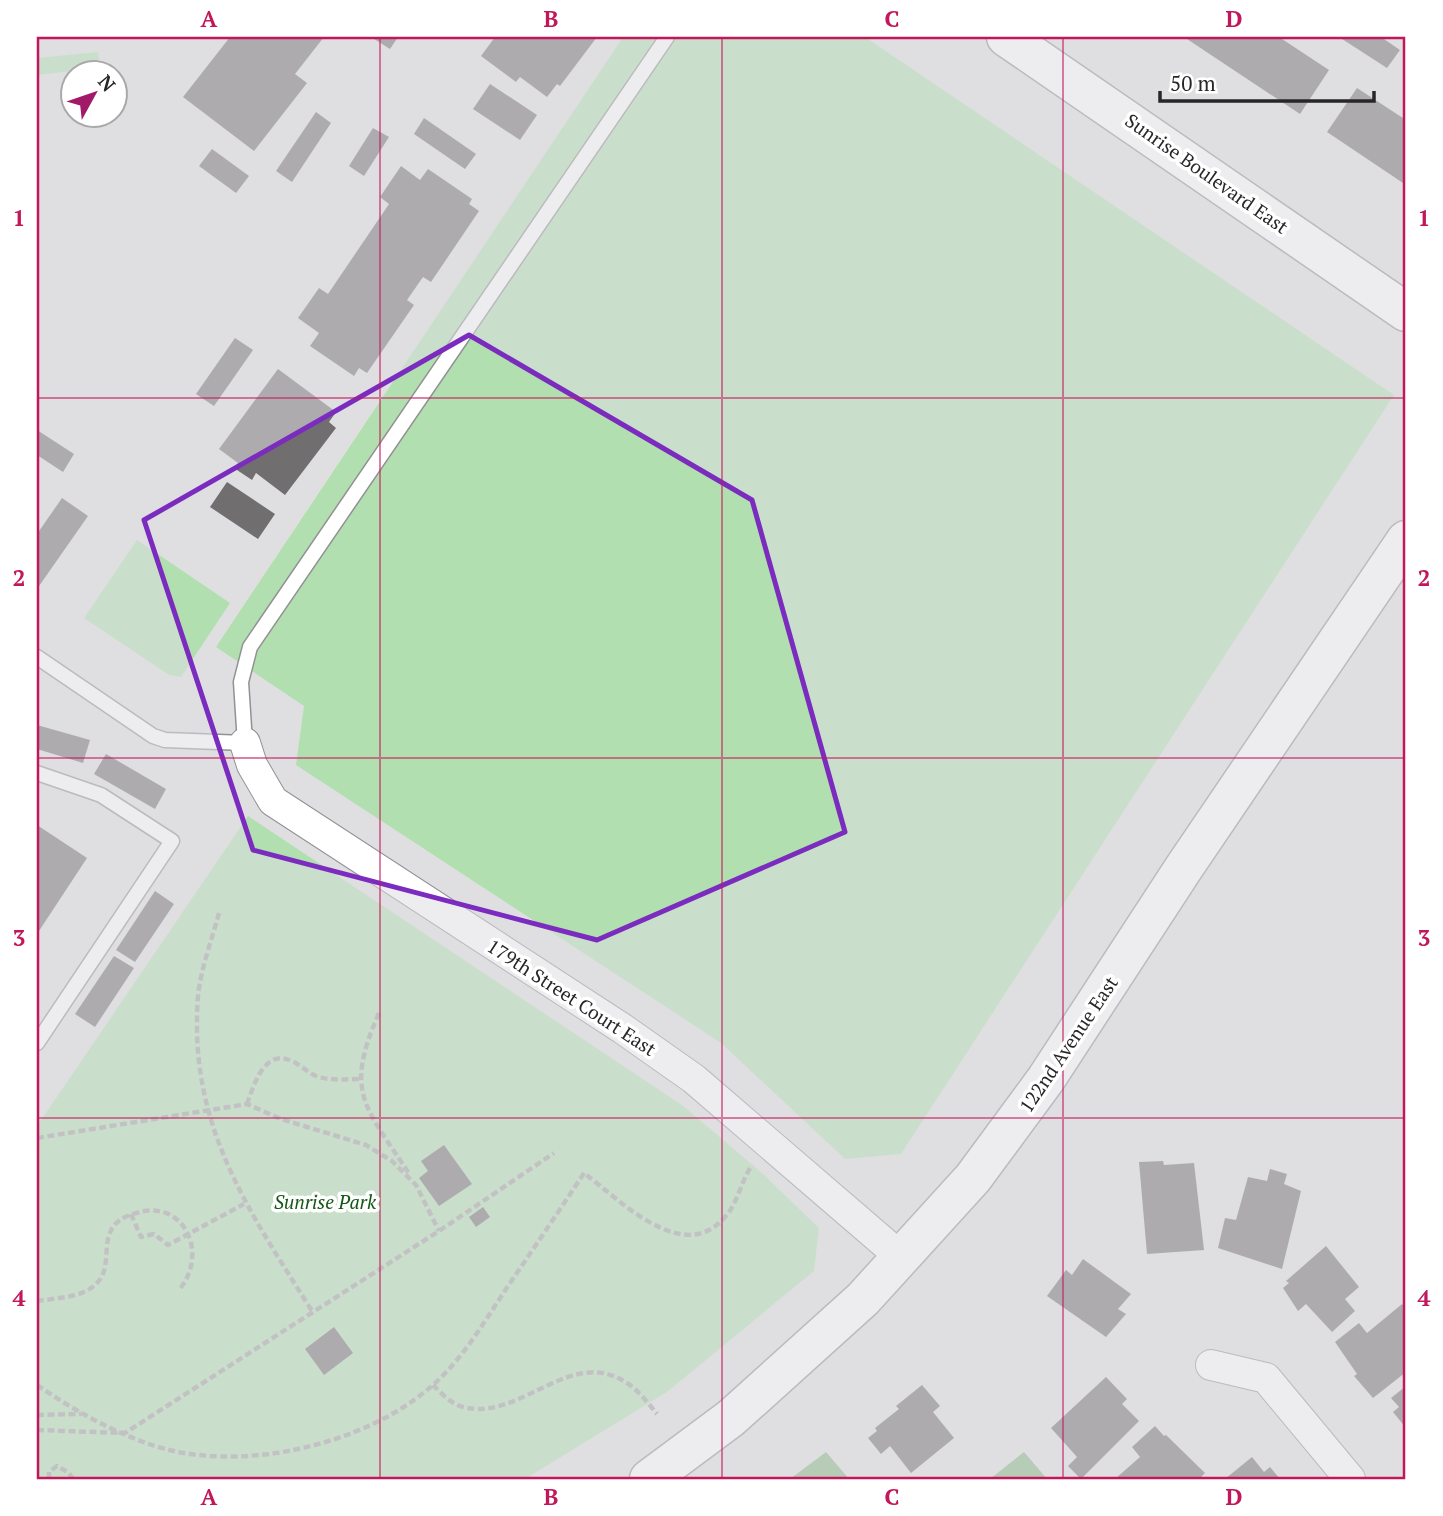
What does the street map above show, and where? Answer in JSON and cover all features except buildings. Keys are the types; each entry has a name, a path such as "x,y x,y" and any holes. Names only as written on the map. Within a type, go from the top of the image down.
{"street":[{"name":"Sunrise Boulevard East","path":"1006,37 1406,312"},
{"name":"122nd Avenue East","path":"649,1479 731,1418 777,1378 902,1258 973,1178 1046,1079 1183,869 1406,540"},
{"name":"179th Street Court East","path":"246,743 252,765 273,801 694,1079 902,1258"},
{"path":"1211,1365 1266,1378 1350,1479"}],"lane":[{"path":"37,657 153,736 165,740 246,743 242,682 250,648 667,37"},
{"path":"37,773 101,795 172,841 37,1043"}],"path":[{"path":"219,913 198,994 198,1061 208,1110 244,1204 312,1311"},
{"path":"379,1013 360,1062 360,1091 372,1116 416,1185 439,1231"},
{"path":"247,1104 261,1069 279,1058 289,1059 314,1075 334,1080 360,1079"},
{"path":"37,1138 247,1104 281,1119 366,1144 392,1161 416,1185"},
{"path":"37,1430 125,1433 439,1231 554,1153"},
{"path":"37,1385 83,1414 150,1445 228,1457 298,1450 366,1427 433,1385 482,1327 584,1173 647,1221 681,1237 709,1233 727,1216 745,1175 760,1156"},
{"path":"131,1214 141,1237 154,1234 168,1245 244,1204"},
{"path":"37,1301 84,1292 96,1285 102,1278 109,1233 118,1222 131,1214 160,1212 173,1218 188,1235 195,1255 192,1269 179,1290"},
{"path":"433,1385 461,1407 480,1409 514,1401 572,1374 607,1373 632,1387 657,1414"},
{"path":"37,1415 83,1414"},
{"path":"49,1479 52,1468 65,1470 73,1479"},
{"path":"65,1470 65,1479"}],"highlighted area":[{"path":"469,335 752,500 845,832 597,940 253,850 144,520"}],"green space":[{"path":"623,37 865,37 1394,395 901,1154 845,1159 721,1043 296,765 304,706 216,647"},
{"path":"98,52 99,60 60,60 60,72 37,75 37,58"},
{"path":"137,540 230,603 181,677 169,675 84,618"},
{"name":"Sunrise Park","path":"248,816 682,1105 762,1173 819,1228 814,1271 667,1392 525,1479 37,1479 37,1126"},
{"path":"826,1452 849,1479 790,1479"},
{"path":"1024,1452 1047,1479 990,1479"}]}
